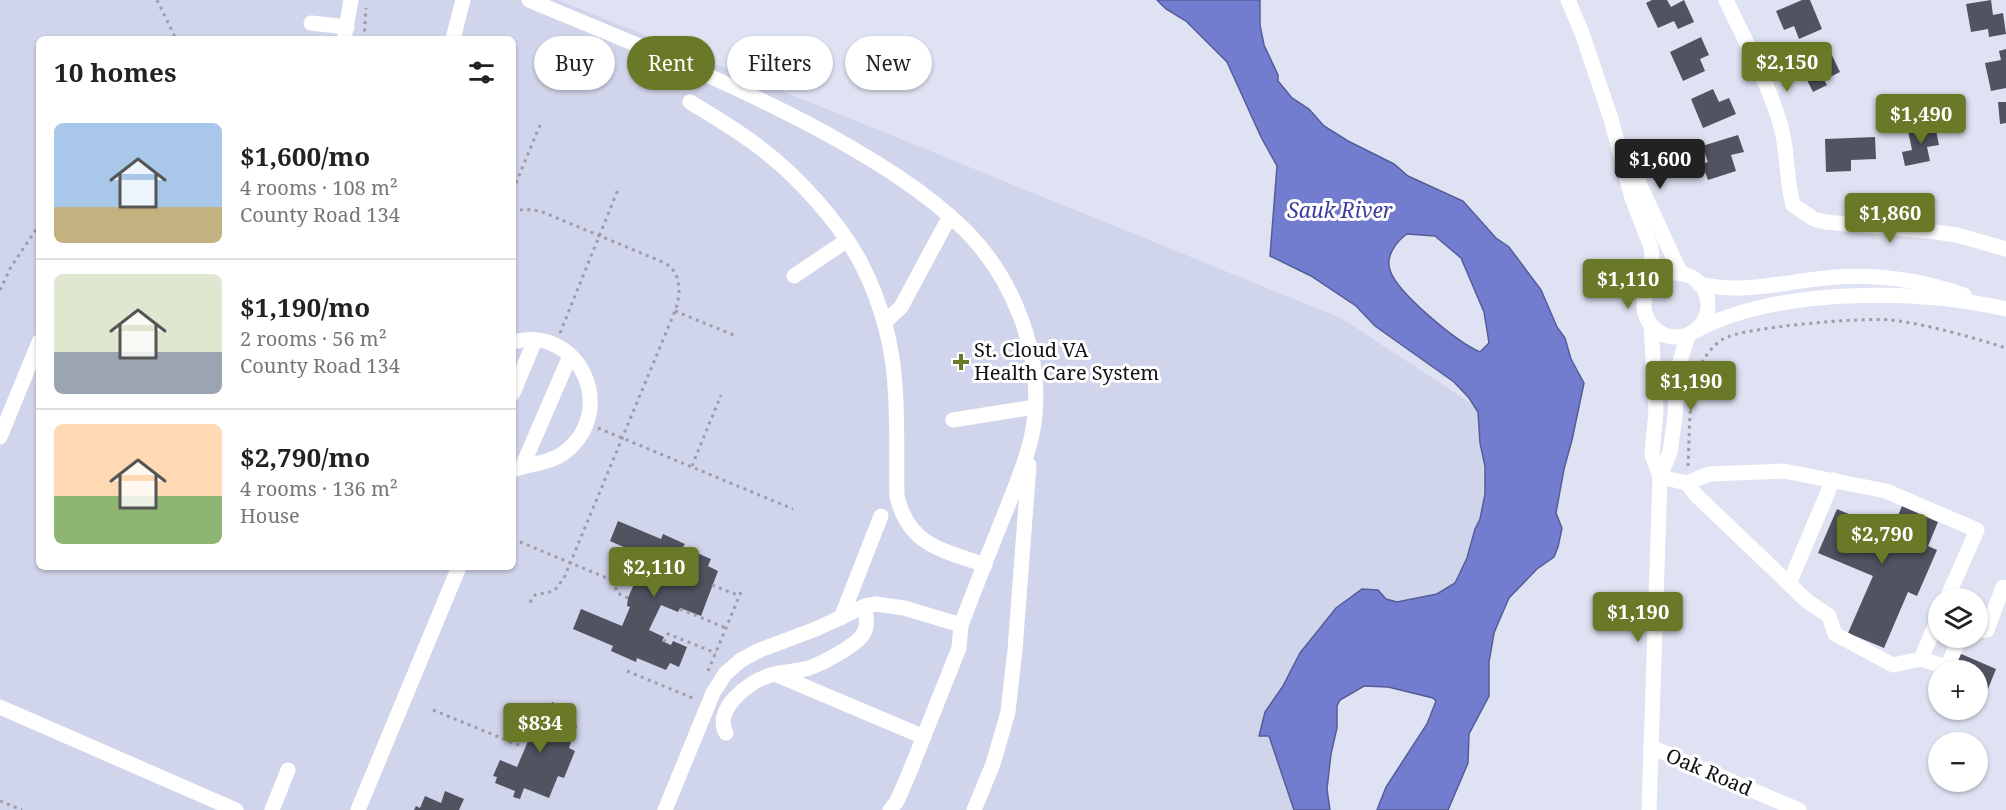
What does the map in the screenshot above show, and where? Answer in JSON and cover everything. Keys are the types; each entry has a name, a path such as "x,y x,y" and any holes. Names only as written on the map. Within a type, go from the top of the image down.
{"street":[{"path":"311,23 346,33 351,0"},
{"path":"454,36 463,0"},
{"path":"529,0 733,86 785,112 892,172 932,200 950,216 976,242 994,266 1020,316 1032,362 1035,407 1030,441 1016,650 1008,712 993,764 974,810"},
{"path":"1568,0 1582,33 1611,119 1632,198 1651,246 1652,258 1645,310 1651,325 1656,380 1652,454 1660,477"},
{"path":"1726,0 1776,110 1782,131 1788,189 1793,204 1814,219 1825,222 1928,231 2006,249"},
{"path":"690,102 743,135 787,171 810,194 863,267 884,323 895,384 897,496 900,513 910,529 925,541 985,565"},
{"path":"1611,119 1659,230 1681,274"},
{"path":"884,323 901,307 950,216"},
{"path":"794,276 846,241"},
{"path":"1647,294 1657,280 1664,276 1681,274 1689,276 1700,284 1719,289 1739,290 1838,277 1884,277 1924,283 1999,307"},
{"path":"1648,810 1660,477 1670,452 1675,416 1677,372 1692,333 1705,318 1707,310 1706,294 1700,284"},
{"path":"1651,325 1657,331 1672,337 1692,333 1716,320 1738,313 1809,299 1850,296 1908,297 1999,307"},
{"path":"516,341 524,339 544,341 563,349 578,363 588,380 591,400 588,421 579,439 564,453 518,468"},
{"path":"516,386 535,340"},
{"path":"0,437 36,349"},
{"path":"518,468 570,356"},
{"path":"953,420 1035,407"},
{"path":"890,810 897,801 959,648 961,625 1021,472 1030,441"},
{"path":"1660,477 1687,483 1709,474 1784,471 1886,491 1977,530 1951,588"},
{"path":"1789,584 1833,480"},
{"path":"1687,483 1695,495 1807,602 1829,616 1835,634 1893,665 1921,659 1947,667 1956,648"},
{"path":"841,618 881,516"},
{"path":"358,810 458,570"},
{"path":"1988,627 2003,587"},
{"path":"665,810 713,693 725,674 741,660 865,606 876,604 889,604 961,625"},
{"path":"726,733 723,720 732,703 758,680 810,667 851,646 864,632 867,625 865,606"},
{"path":"1921,659 1928,643"},
{"path":"775,674 924,737"},
{"path":"0,707 236,810"},
{"name":"Oak Road","path":"1652,747 1799,810"},
{"path":"272,810 288,770"}],"path":[{"path":"157,0 175,36"},
{"path":"364,36 366,0"},
{"path":"516,183 540,125"},
{"path":"558,336 620,188"},
{"path":"516,212 531,209 671,266 675,273 679,293 675,311 559,586 554,591 535,595 528,605"},
{"path":"0,289 10,267 36,229"},
{"path":"675,311 736,336"},
{"path":"1687,483 1693,394 1698,372 1704,359 1723,338 1755,330 1888,320 1964,335 2006,348"},
{"path":"692,467 721,395"},
{"path":"596,427 793,509"},
{"path":"516,540 614,581"},
{"path":"614,581 624,577 636,581"},
{"path":"614,581 617,593 628,598"},
{"path":"712,585 740,596"},
{"path":"680,609 726,628"},
{"path":"664,642 668,634 716,653"},
{"path":"627,671 696,700"},
{"path":"433,710 521,746"},
{"path":"0,801 22,810"}],"shaded area":[{"name":"St. Cloud VA Health Care System","path":"0,0 558,0 647,36 627,36 627,90 715,90 715,64 727,69 727,90 780,90 1341,318 1475,406 1478,412 1480,443 1485,466 1485,494 1480,519 1467,558 1455,583 1437,594 1397,602 1350,596 1336,608 1300,653 1283,686 1265,712 1264,736 1269,736 1294,810 0,810"}],"water":[{"name":"Sauk River","path":"1157,0 1260,0 1260,25 1264,45 1278,75 1278,81 1292,98 1309,109 1324,126 1348,141 1394,164 1408,176 1463,201 1496,238 1509,247 1541,290 1584,383 1556,513 1562,528 1558,547 1554,557 1537,569 1509,598 1499,621 1494,633 1489,662 1489,696 1469,734 1468,763 1448,810 1377,810 1386,787 1427,724 1436,701 1433,698 1388,687 1364,686 1340,700 1337,706 1337,728 1327,789 1330,810 1294,810 1269,736 1259,736 1265,712 1283,686 1300,653 1336,608 1362,589 1378,590 1386,599 1397,602 1437,594 1455,583 1467,558 1480,519 1485,494 1485,466 1480,443 1478,412 1454,382 1375,326 1356,306 1311,276 1270,256 1277,166 1261,137 1227,62 1186,21 1166,9","holes":["1407,234 1435,236 1461,258 1484,312 1489,343 1480,352 1457,338 1429,316 1404,291 1390,270 1391,254 1399,241"]}],"building":[{"path":"1652,0 1667,0 1671,7 1684,0 1694,22 1678,29 1674,21 1658,28 1646,3"},
{"path":"1802,0 1810,0 1822,29 1799,39 1794,26 1784,30 1776,11"},
{"path":"1991,0 1993,15 2003,13 2006,34 1989,37 1988,29 1971,32 1966,4"},
{"path":"1701,37 1709,55 1700,59 1705,71 1683,81 1670,52"},
{"path":"1826,43 1840,72 1824,80 1827,85 1813,92 1803,72 1811,68 1804,53"},
{"path":"2006,49 2006,88 1991,91 1985,63 2001,60 1999,51"},
{"path":"1713,89 1719,102 1729,98 1736,114 1703,128 1691,99"},
{"path":"1998,102 2006,102 2006,123 2000,124"},
{"path":"1935,125 1939,145 1927,147 1930,161 1905,166 1902,152 1912,150 1908,131"},
{"path":"1738,135 1744,152 1731,155 1736,171 1708,180 1702,164 1708,162 1702,146"},
{"path":"1875,137 1876,159 1851,160 1851,171 1826,172 1825,139"},
{"path":"1902,506 1938,522 1928,546 1937,550 1917,596 1908,592 1884,648 1848,633 1873,576 1818,553 1837,509 1891,532"},
{"path":"618,521 661,539 663,534 685,544 683,547 711,559 708,566 718,571 701,616 680,608 678,612 661,605 649,630 664,637 662,641 671,645 673,641 687,647 679,667 670,663 666,670 637,658 636,662 611,651 613,646 573,629 581,609 622,626 630,607 627,606 628,598 636,579 640,575 643,576 651,559 610,541"},
{"path":"1959,653 1975,660 1956,660"},
{"path":"1988,666 1996,669 1988,689"},
{"path":"552,702 560,705 554,717 577,726 569,748 575,751 564,778 558,776 549,798 524,788 520,799 513,797 515,791 495,783 497,777 493,776 500,760 517,767 534,727 516,719 522,703 547,713"},
{"path":"445,791 464,799 459,810 414,810 416,806 420,808 425,796 441,803"}],"place":[{"name":"St. Cloud VA Health Care System","path":"961,362"}]}
